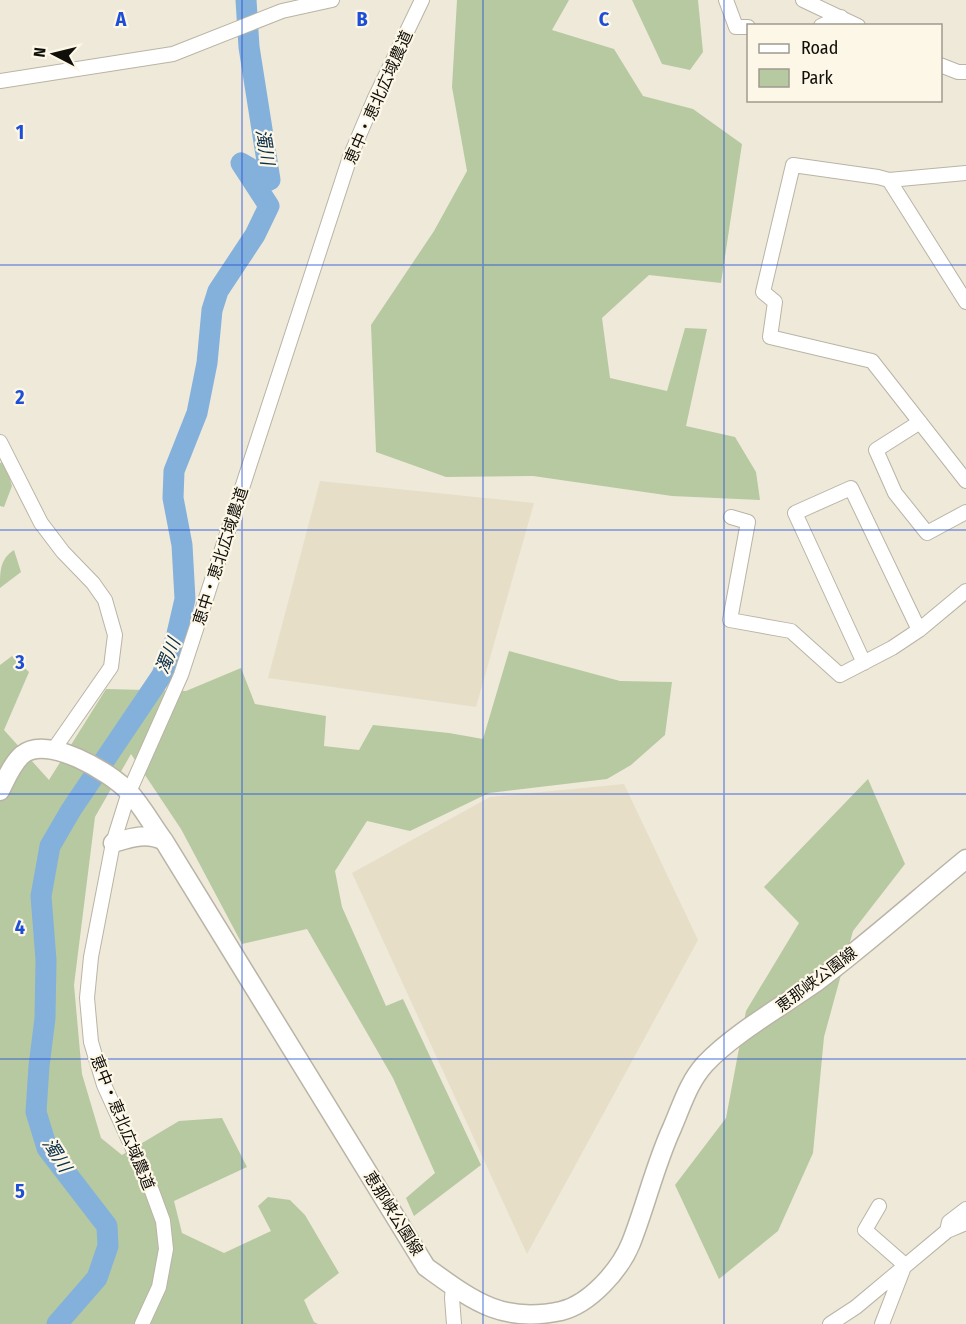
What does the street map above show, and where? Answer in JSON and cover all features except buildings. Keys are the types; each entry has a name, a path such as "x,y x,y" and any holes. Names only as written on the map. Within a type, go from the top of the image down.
{"main road":[{"name":"恵那峡公園線","path":"0,791 16,761 23,754 40,748 54,749 72,756 109,775 129,792 164,840 426,1267 505,1320 543,1316 570,1309 593,1294 609,1278 630,1245 668,1134 694,1077 707,1062 742,1033 816,982 966,859"},
{"path":"113,843 140,836 155,836 164,840"}],"street":[{"path":"0,81 173,54 282,11 332,0"},
{"name":"恵中・恵北広域農道","path":"142,1324 159,1287 166,1249 163,1221 105,1085 91,1042 87,998 91,957 113,843 129,792 181,675 350,157 374,100 422,0"},
{"path":"726,0 736,27 747,27"},
{"path":"802,0 854,24"},
{"path":"825,24 841,17"},
{"path":"942,66 958,72 966,72"},
{"path":"966,173 889,180 793,165 764,292 775,302 770,337 872,361 966,481"},
{"path":"889,180 966,302"},
{"path":"920,422 876,450 895,493 927,533 966,512"},
{"path":"0,442 41,523 105,600 115,635 111,667 54,749"},
{"path":"864,663 795,513 852,488 919,630"},
{"path":"731,518 748,522 730,620 791,631 840,675 919,630 966,591"},
{"path":"879,1206 865,1230 904,1265"},
{"path":"947,1231 949,1222 966,1209"},
{"path":"830,1324 856,1307 947,1231 966,1223"},
{"path":"882,1324 904,1265"},
{"path":"453,1286 454,1324"}],"shaded area":[{"path":"320,481 534,503 476,707 268,678"},
{"path":"624,784 698,940 527,1254 352,873 490,797"}],"green space":[{"path":"457,0 569,0 552,30 614,49 643,96 693,109 742,144 721,283 649,275 602,318 610,378 667,391 685,328 707,329 686,426 735,437 756,472 760,500 672,496 533,476 446,477 376,452 371,325 434,231 467,171 452,87"},
{"path":"632,0 698,0 703,52 690,70 662,64"},
{"path":"5,462 12,486 4,507 0,506 0,463"},
{"path":"14,550 21,572 0,588 2,566 6,557"},
{"path":"509,651 620,681 672,682 665,735 631,765 607,779 489,793 410,831 367,821 335,871 342,907 386,1006 403,999 481,1165 414,1216 406,1198 435,1173 393,1078 307,929 242,944 181,829 131,754 95,817 74,985 82,1074 101,1138 122,1155 179,1121 222,1118 247,1167 174,1201 182,1233 224,1253 271,1231 258,1206 268,1197 290,1200 305,1215 339,1273 304,1300 314,1322 318,1324 0,1324 0,665 12,656 29,672 4,730 49,780 106,689 186,691 241,668 255,704 326,716 324,746 359,750 373,725 483,739"},
{"path":"868,779 905,864 853,931 824,1037 813,1153 778,1231 719,1279 675,1185 726,1118 746,1011 799,923 764,887"}],"waterway":[{"name":"濁川","path":"57,1324 97,1278 108,1246 107,1226 47,1148 36,1112 45,1018 46,960 41,896 50,846 71,810 162,675 176,638 185,599 182,545 173,498 174,471 197,413 207,363 212,310 218,291 255,235 269,206 241,163 270,180 249,47 246,0"}]}
